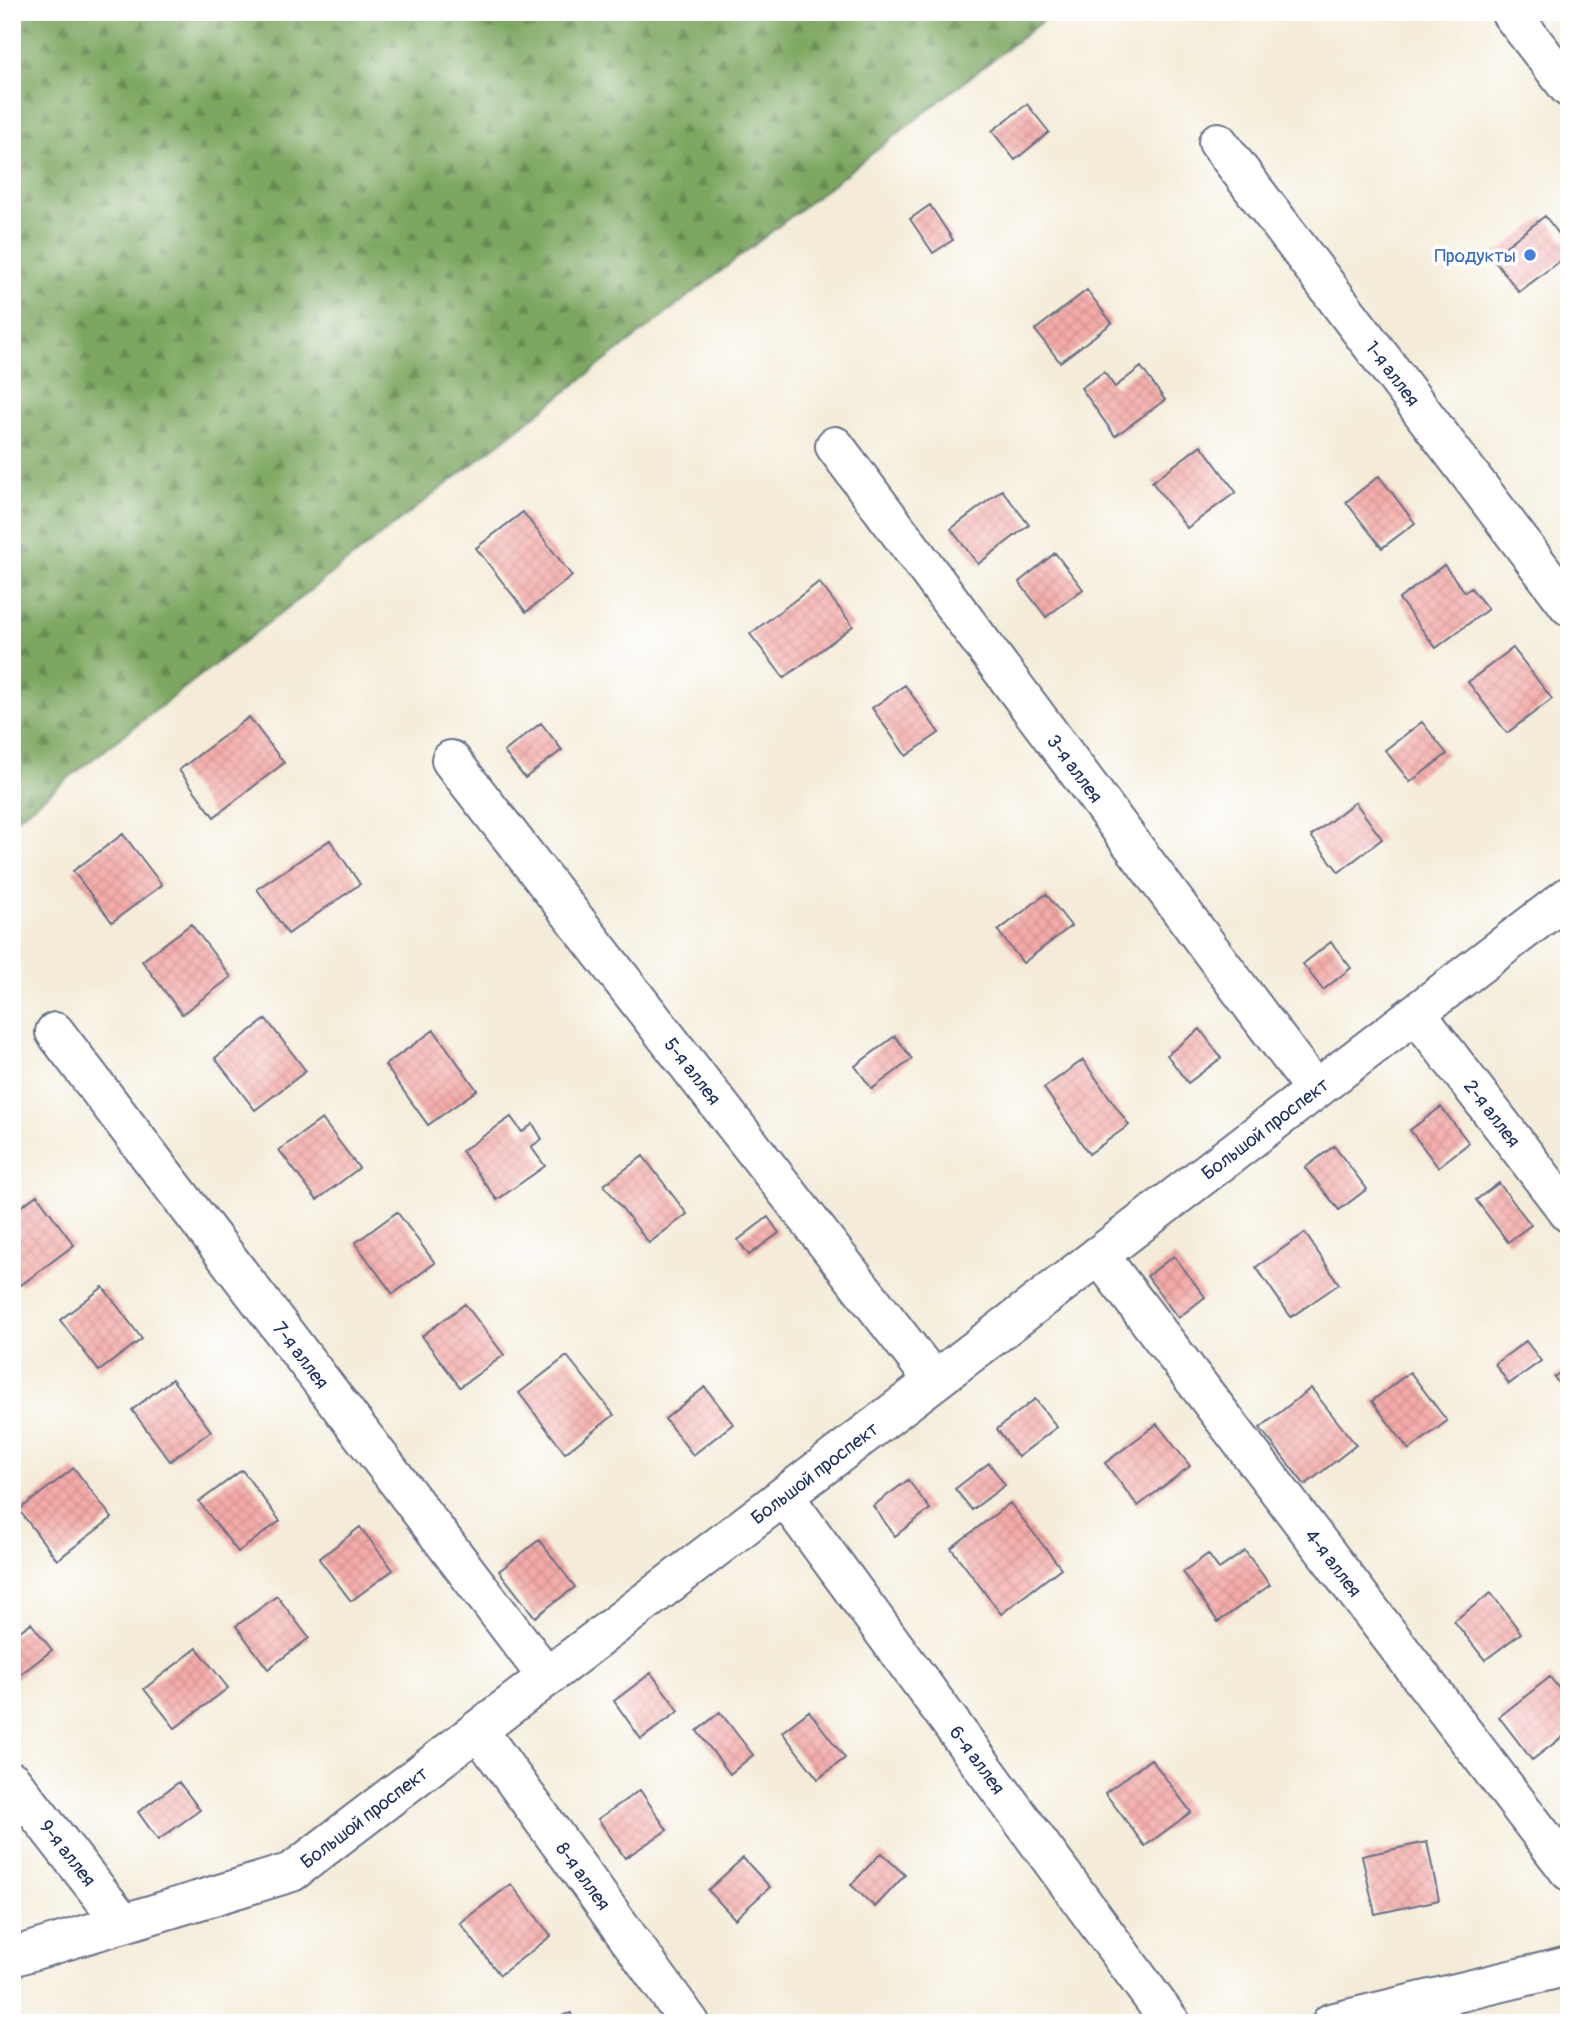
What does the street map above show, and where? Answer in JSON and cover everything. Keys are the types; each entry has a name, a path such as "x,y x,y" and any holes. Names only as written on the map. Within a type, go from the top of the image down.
{"street":[{"path":"1510,12 1569,88"},
{"name":"1-я аллея","path":"1218,142 1569,606"},
{"name":"3-я аллея","path":"835,446 1315,1090"},
{"name":"5-я аллея","path":"450,760 934,1381"},
{"name":"Большой проспект","path":"12,1957 292,1872 1569,896"},
{"name":"2-я аллея","path":"1416,1013 1569,1213"},
{"name":"7-я аллея","path":"55,1031 547,1676"},
{"name":"4-я аллея","path":"1099,1255 1569,1871"},
{"name":"6-я аллея","path":"784,1496 1171,2023"},
{"name":"8-я аллея","path":"478,1730 690,2023"},
{"name":"9-я аллея","path":"12,1781 123,1923"},
{"path":"1331,2023 1569,1966"}],"green space":[{"path":"12,12 1054,12 12,822"}],"building":[{"path":"1027,104 1049,132 1015,160 992,131"},
{"path":"930,205 953,240 933,253 910,219"},
{"name":"Продукты","path":"1545,216 1569,247 1569,254 1519,292 1492,257"},
{"path":"1087,290 1112,323 1060,362 1035,330"},
{"path":"1141,367 1165,400 1115,436 1081,388 1104,372 1115,387"},
{"path":"1201,445 1236,492 1187,528 1152,482"},
{"path":"1379,476 1415,523 1382,548 1346,502"},
{"path":"1002,490 1029,525 978,564 951,529"},
{"path":"523,512 572,576 526,612 476,548"},
{"path":"1055,553 1083,589 1046,617 1019,582"},
{"path":"1444,565 1465,592 1471,588 1488,609 1436,648 1399,599"},
{"path":"819,582 853,626 784,678 750,634"},
{"path":"1513,648 1552,699 1507,733 1468,682"},
{"path":"905,685 939,733 906,756 872,708"},
{"path":"249,717 284,763 214,817 179,770"},
{"path":"1422,722 1447,754 1410,782 1385,750"},
{"path":"541,723 562,750 525,778 504,752"},
{"path":"1355,802 1382,839 1339,872 1311,836"},
{"path":"123,834 162,885 112,922 73,871"},
{"path":"330,840 360,884 288,934 257,889"},
{"path":"1046,894 1071,926 1023,963 998,931"},
{"path":"191,924 231,977 182,1014 142,961"},
{"path":"1331,942 1351,968 1323,990 1303,964"},
{"path":"266,1019 306,1071 255,1110 215,1058"},
{"path":"1200,1029 1221,1058 1188,1083 1167,1055"},
{"path":"434,1030 477,1090 428,1125 385,1065"},
{"path":"895,1036 912,1059 872,1089 855,1066"},
{"path":"1083,1060 1129,1125 1089,1154 1044,1088"},
{"path":"1441,1107 1469,1143 1438,1167 1410,1130"},
{"path":"511,1117 522,1132 533,1124 542,1139 531,1147 545,1166 497,1200 462,1151"},
{"path":"322,1119 359,1168 317,1200 279,1150"},
{"path":"1334,1146 1367,1189 1339,1210 1305,1168"},
{"path":"643,1156 687,1214 649,1243 604,1185"},
{"path":"1499,1183 1531,1225 1508,1242 1476,1200"},
{"path":"37,1195 74,1245 21,1285 12,1274 12,1213"},
{"path":"397,1212 435,1263 393,1294 355,1243"},
{"path":"768,1217 779,1233 749,1255 738,1240"},
{"path":"1305,1233 1339,1284 1291,1317 1256,1267"},
{"path":"1174,1256 1205,1297 1178,1318 1147,1276"},
{"path":"103,1287 142,1339 99,1371 60,1320"},
{"path":"465,1304 504,1355 460,1387 422,1336"},
{"path":"1526,1341 1541,1361 1509,1384 1495,1364"},
{"path":"567,1356 614,1415 565,1453 519,1393"},
{"path":"1569,1366 1569,1397 1554,1377"},
{"path":"1410,1372 1447,1421 1409,1450 1372,1401"},
{"path":"172,1379 211,1431 170,1461 132,1410"},
{"path":"705,1387 733,1424 693,1455 665,1419"},
{"path":"1311,1388 1356,1445 1305,1485 1260,1428"},
{"path":"1035,1399 1057,1427 1018,1457 997,1429"},
{"path":"1157,1424 1190,1466 1138,1506 1105,1463"},
{"path":"989,1463 1005,1485 972,1510 955,1489"},
{"path":"74,1468 112,1518 57,1560 19,1510"},
{"path":"242,1470 280,1521 238,1552 199,1502"},
{"path":"908,1480 930,1509 895,1536 873,1506"},
{"path":"1010,1503 1061,1568 1001,1614 951,1548"},
{"path":"360,1527 393,1570 351,1601 319,1559"},
{"path":"539,1540 575,1587 535,1617 499,1571"},
{"path":"1245,1551 1270,1585 1218,1622 1183,1572 1208,1554 1219,1569"},
{"path":"1491,1593 1521,1633 1485,1660 1454,1621"},
{"path":"277,1596 309,1638 268,1669 236,1626"},
{"path":"31,1623 52,1650 12,1681 12,1637"},
{"path":"197,1648 228,1688 175,1728 144,1689"},
{"path":"651,1673 679,1711 641,1739 614,1701"},
{"path":"1550,1677 1569,1702 1569,1732 1532,1760 1499,1717"},
{"path":"809,1711 845,1758 818,1779 782,1732"},
{"path":"720,1712 753,1755 730,1774 697,1731"},
{"path":"1151,1759 1191,1812 1145,1846 1105,1793"},
{"path":"179,1782 200,1810 158,1840 138,1812"},
{"path":"640,1790 667,1830 625,1858 598,1819"},
{"path":"1427,1842 1439,1900 1375,1914 1362,1856"},
{"path":"881,1853 905,1875 875,1907 851,1885"},
{"path":"743,1858 770,1887 735,1919 708,1890"},
{"path":"511,1884 551,1936 500,1975 460,1923"},
{"path":"571,2013 573,2023 536,2023 536,2022"}],"place":[{"name":"Продукты","path":"1530,255"}]}
